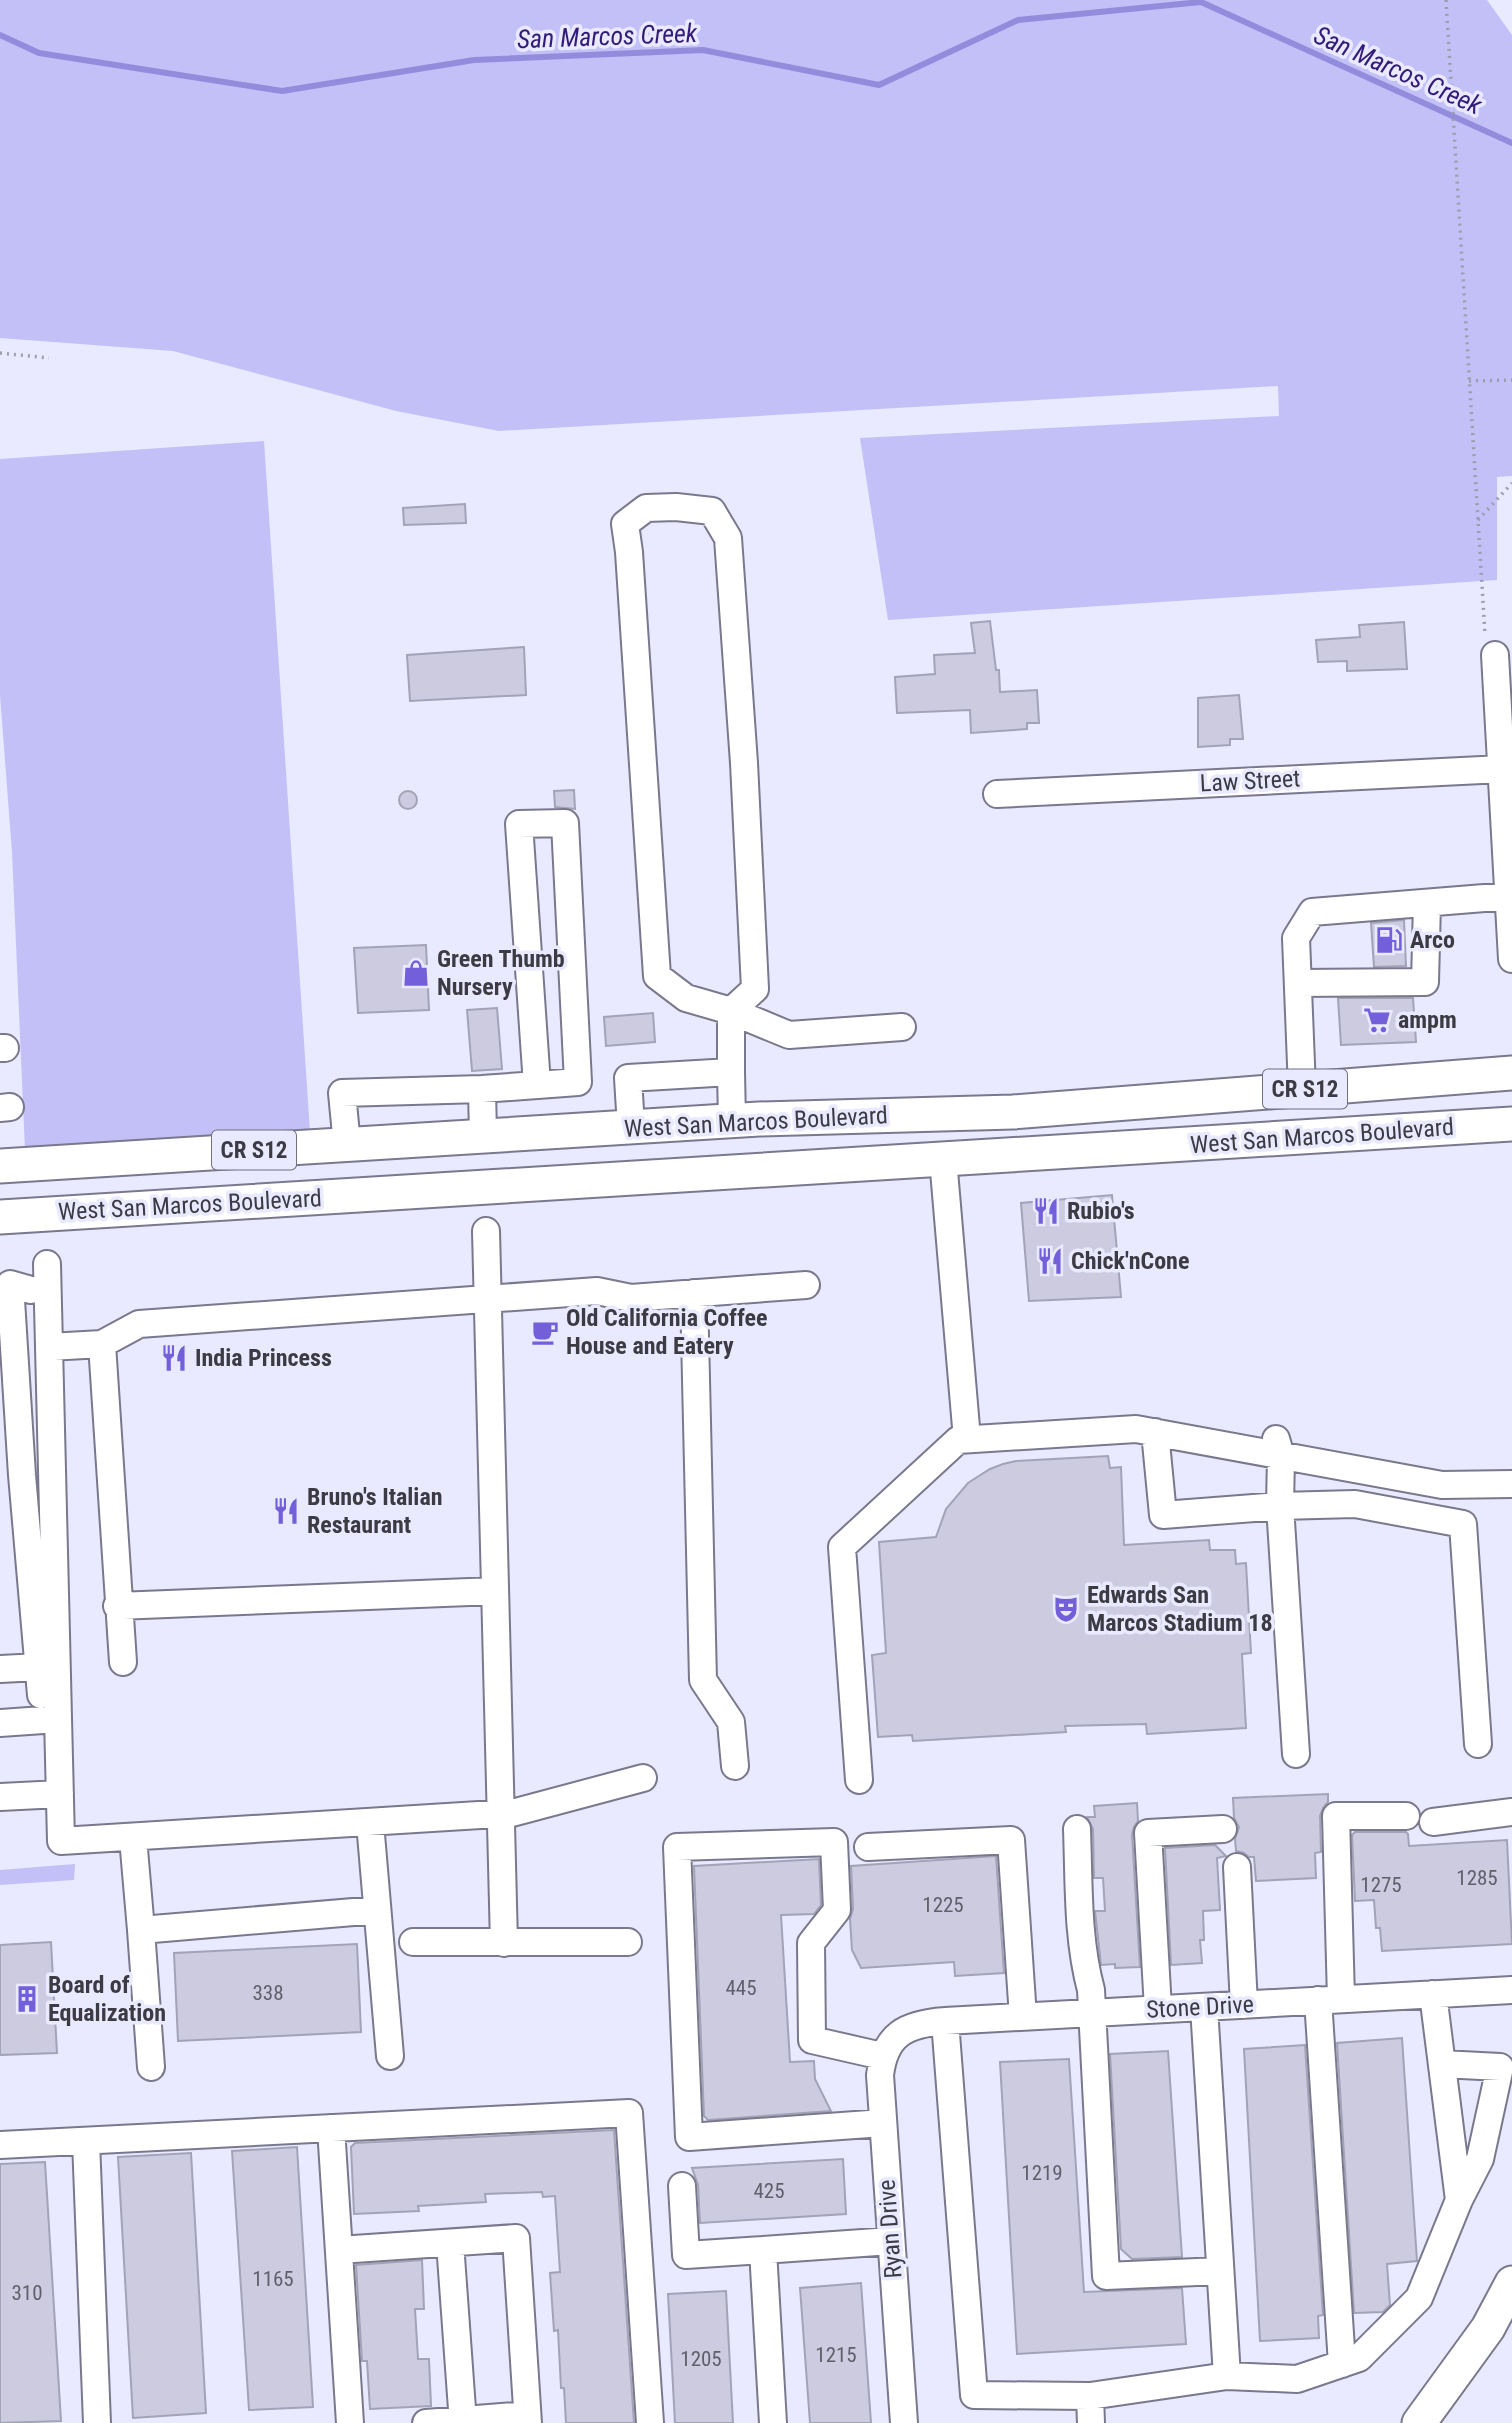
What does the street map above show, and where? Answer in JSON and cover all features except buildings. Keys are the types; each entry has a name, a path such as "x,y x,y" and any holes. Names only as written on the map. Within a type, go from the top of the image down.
{"main road":[{"name":"West San Marcos Boulevard","path":"0,1166 732,1121 1013,1112 1512,1073"},
{"path":"943,1159 950,1144 959,1136 985,1132 1097,1127 1138,1118 1172,1099"},
{"name":"West San Marcos Boulevard","path":"0,1217 1512,1124"},
{"path":"483,1136 484,1187"},
{"path":"1419,2423 1503,2322 1512,2283"}],"street":[{"path":"732,1121 731,1011 755,989 744,763 728,538 712,511 676,507 646,508 625,524 657,976 687,998 731,1011 789,1035 902,1027"},
{"path":"1495,655 1502,769 1508,803 1512,959"},
{"name":"Law Street","path":"998,794 1502,769"},
{"path":"347,1145 342,1093 482,1089 579,1083 565,823 519,824 537,1085"},
{"path":"1302,1089 1296,938 1312,912 1509,896"},
{"path":"1298,983 1425,982 1427,902"},
{"path":"631,1127 628,1078 731,1072"},
{"path":"482,1089 483,1136"},
{"path":"943,1159 967,1439"},
{"path":"486,1231 504,1943"},
{"path":"47,1264 51,1727"},
{"path":"49,1347 102,1344 139,1324 597,1291 631,1298 806,1285"},
{"path":"14,1287 7,1349 11,1476 39,1667 51,1727 60,1794 61,1841 512,1813 643,1778"},
{"path":"694,1293 703,1681 731,1722 735,1766"},
{"path":"102,1344 122,1662"},
{"path":"859,1780 842,1547 958,1440 1136,1429 1213,1435 1399,1469 1441,1485 1512,1483"},
{"path":"1156,1432 1163,1515 1280,1506 1355,1504 1462,1524 1478,1744"},
{"path":"1279,1447 1280,1506 1296,1754"},
{"path":"117,1606 495,1591"},
{"path":"0,1669 39,1667"},
{"path":"0,1723 51,1727"},
{"path":"0,1797 60,1794"},
{"path":"1433,1822 1512,1812"},
{"path":"1342,2364 1330,2000 1336,1816 1406,1816"},
{"path":"370,1823 390,2056"},
{"path":"1077,1829 1081,1918 1086,1970 1091,1990 1105,2276 1220,2271"},
{"path":"1158,2009 1148,1833 1223,1829"},
{"path":"133,1838 150,2067"},
{"path":"868,1847 1011,1840 1023,2017"},
{"path":"883,2123 689,2137 677,1847 834,1842 837,1910 811,1943 812,2040 888,2047"},
{"path":"1237,1867 1244,2005"},
{"path":"141,1930 377,1910"},
{"path":"413,1942 628,1942"},
{"name":"Stone Drive","path":"888,2047 908,2027 927,2022 1512,1990"},
{"path":"1433,1994 1459,2200"},
{"path":"1204,2007 1227,2376"},
{"path":"945,2021 974,2395 1090,2396 1227,2376 1297,2379 1359,2358 1419,2298 1459,2200 1480,2159 1500,2067 1442,2064"},
{"name":"Ryan Drive","path":"888,2047 880,2075 904,2423"},
{"path":"0,2145 629,2113 650,2423"},
{"path":"331,2128 350,2423"},
{"path":"86,2141 97,2423"},
{"path":"682,2186 686,2255 891,2241"},
{"path":"339,2250 516,2238 528,2419 426,2423"},
{"path":"450,2243 463,2421"},
{"path":"763,2250 773,2423"},
{"path":"1090,2396 1091,2423"}],"path":[{"path":"1446,0 1486,656 1495,655"},
{"path":"0,353 49,358"},
{"path":"1469,381 1512,380"},
{"path":"1477,520 1512,483"}],"shaded area":[{"path":"0,0 1487,0 1512,35 1512,476 1497,477 1497,580 888,620 860,438 1279,416 1278,386 499,431 396,411 173,351 0,338"},
{"path":"264,441 310,1132 25,1150 12,852 0,695 0,459"},
{"path":"75,1864 74,1880 0,1885 0,1870"}],"waterway":[{"name":"San Marcos Creek","path":"0,35 39,53 282,91 474,60 703,50 879,85 1018,20 1201,2 1512,143"}],"place":[{"name":"Arco","path":"1389,940"},
{"name":"Green Thumb Nursery","path":"416,973"},
{"name":"ampm","path":"1377,1020"},
{"name":"Rubio's","path":"1046,1211"},
{"name":"Chick'nCone","path":"1050,1261"},
{"name":"Old California Coffee House and Eatery","path":"545,1332"},
{"name":"India Princess","path":"174,1358"},
{"name":"Bruno's Italian Restaurant","path":"286,1511"},
{"name":"Edwards San Marcos Stadium 18","path":"1066,1609"},
{"name":"Board of Equalization","path":"27,1999"}]}
